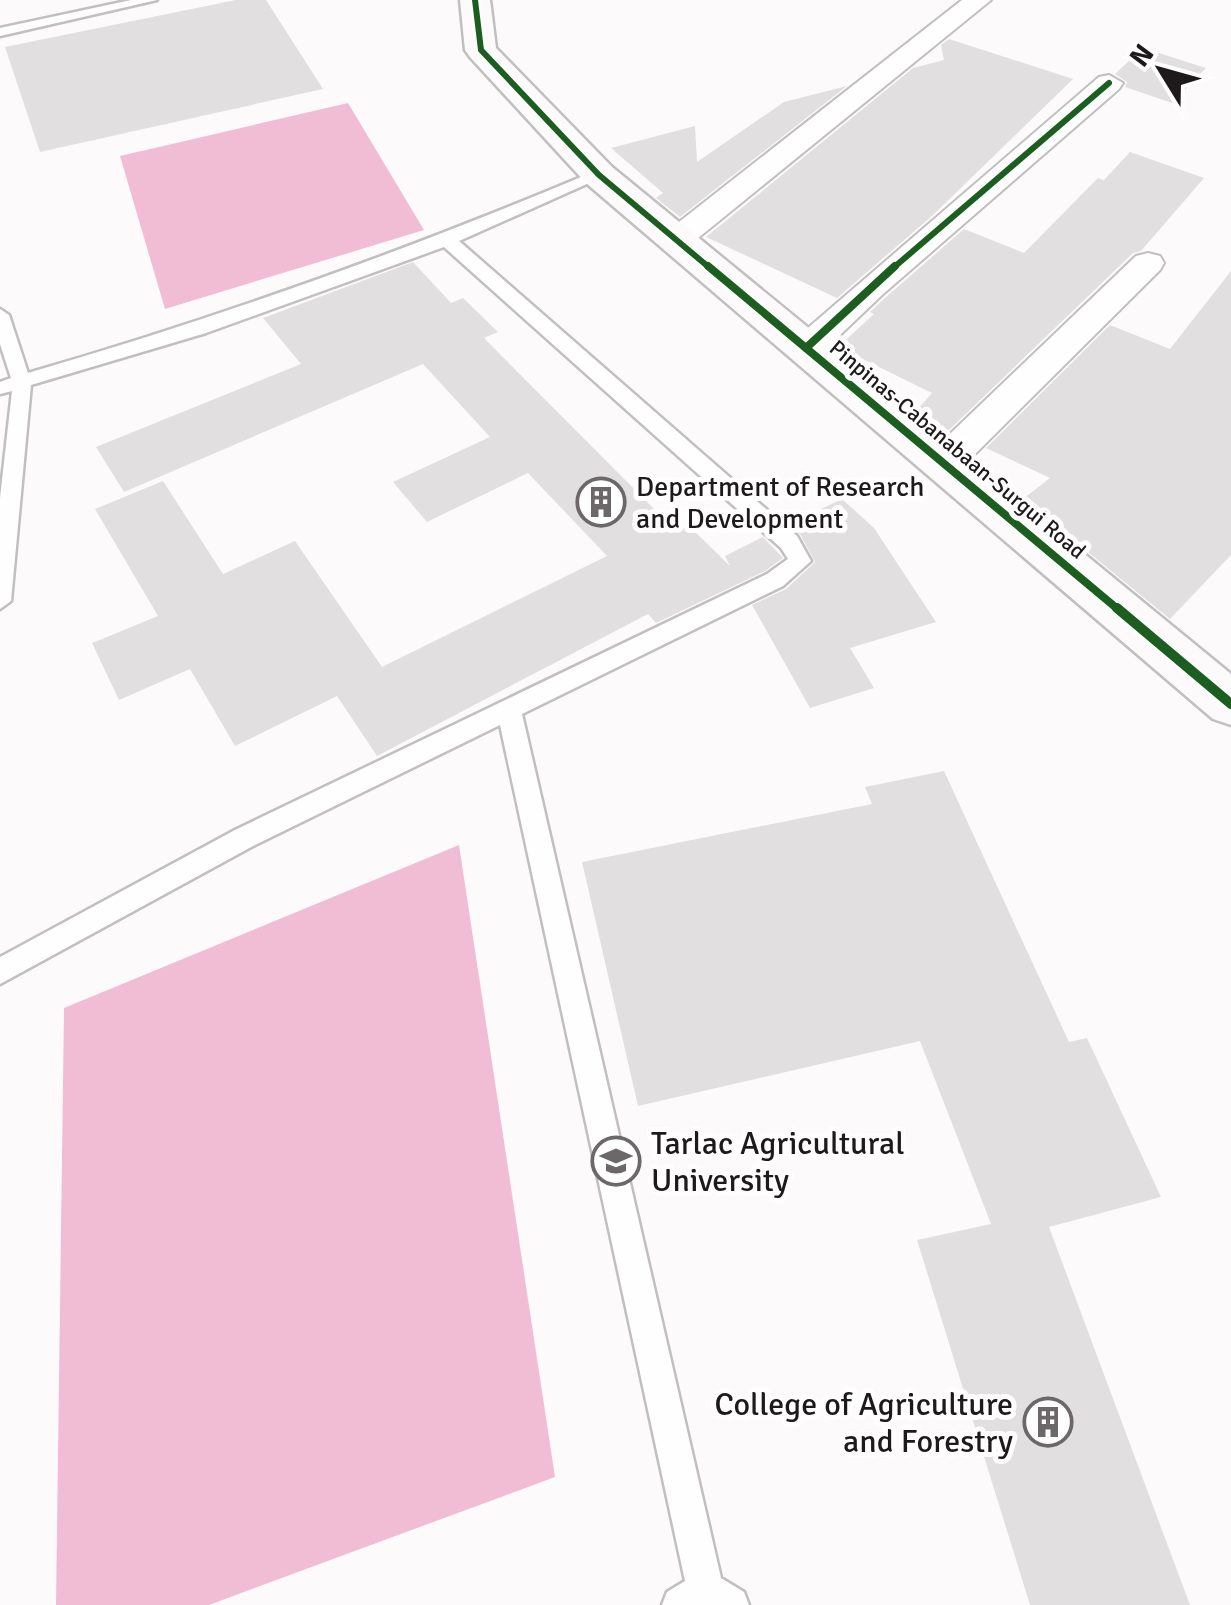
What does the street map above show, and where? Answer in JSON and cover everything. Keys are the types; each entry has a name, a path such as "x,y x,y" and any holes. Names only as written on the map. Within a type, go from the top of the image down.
{"street":[{"name":"Pinpinas-Cabanabaan-Surgui Road","path":"475,0 481,50 599,176 1231,704"},
{"path":"676,240 978,0"},
{"path":"806,348 870,288 1109,83"},
{"path":"943,463 1148,263"}],"lane":[{"path":"0,32 150,0"},
{"path":"0,388 200,329 447,240 599,176"},
{"path":"0,971 244,838 775,580 800,561 789,542 447,240"},
{"path":"0,315 22,383 0,601"},
{"path":"508,711 705,1600"}],"shaded area":[{"path":"348,103 424,230 165,309 120,156"},
{"path":"459,845 555,1477 209,1605 56,1605 64,1008"}],"building":[{"path":"236,0 266,0 323,89 40,152 5,47"},
{"path":"949,39 1073,79 932,216 837,298 706,237 913,68 944,60 941,45"},
{"path":"1143,48 1206,68 1172,103 1125,87 1127,82 1115,74"},
{"path":"847,86 680,217 656,198 663,193 611,148 695,126 697,162 784,102"},
{"path":"1130,152 1204,178 1141,251 1133,253 947,432 916,411 932,393 838,347 874,314 870,312 964,229 1024,253 1098,178 1104,180"},
{"path":"413,262 451,303 463,298 498,332 484,338 674,529 686,523 730,566 725,556 763,537 783,558 765,571 656,623 648,614 377,756 337,696 235,746 190,669 119,700 92,643 158,616 95,509 163,481 223,574 295,541 382,667 607,556 528,473 427,522 393,482 490,437 423,364 124,492 96,447 301,364 263,318"},
{"path":"1231,271 1231,555 1170,619 1023,499 1050,478 986,448 1110,325 1170,349"},
{"path":"842,499 874,528 936,622 850,648 874,688 810,708 752,605 786,589 815,562 800,534 789,524"},
{"path":"944,771 1069,1042 1087,1038 1161,1197 1049,1227 1190,1605 1030,1605 917,1240 991,1224 920,1041 638,1106 582,862 872,804 865,787"}],"cycle path":[{"path":"475,0 481,50 599,175 1231,704"},
{"path":"806,348 870,288 1109,83"}],"place":[{"name":"Department of Research and Development","path":"601,502"},
{"name":"Tarlac Agricultural University","path":"616,1161"},
{"name":"College of Agriculture and Forestry","path":"1048,1422"}]}
